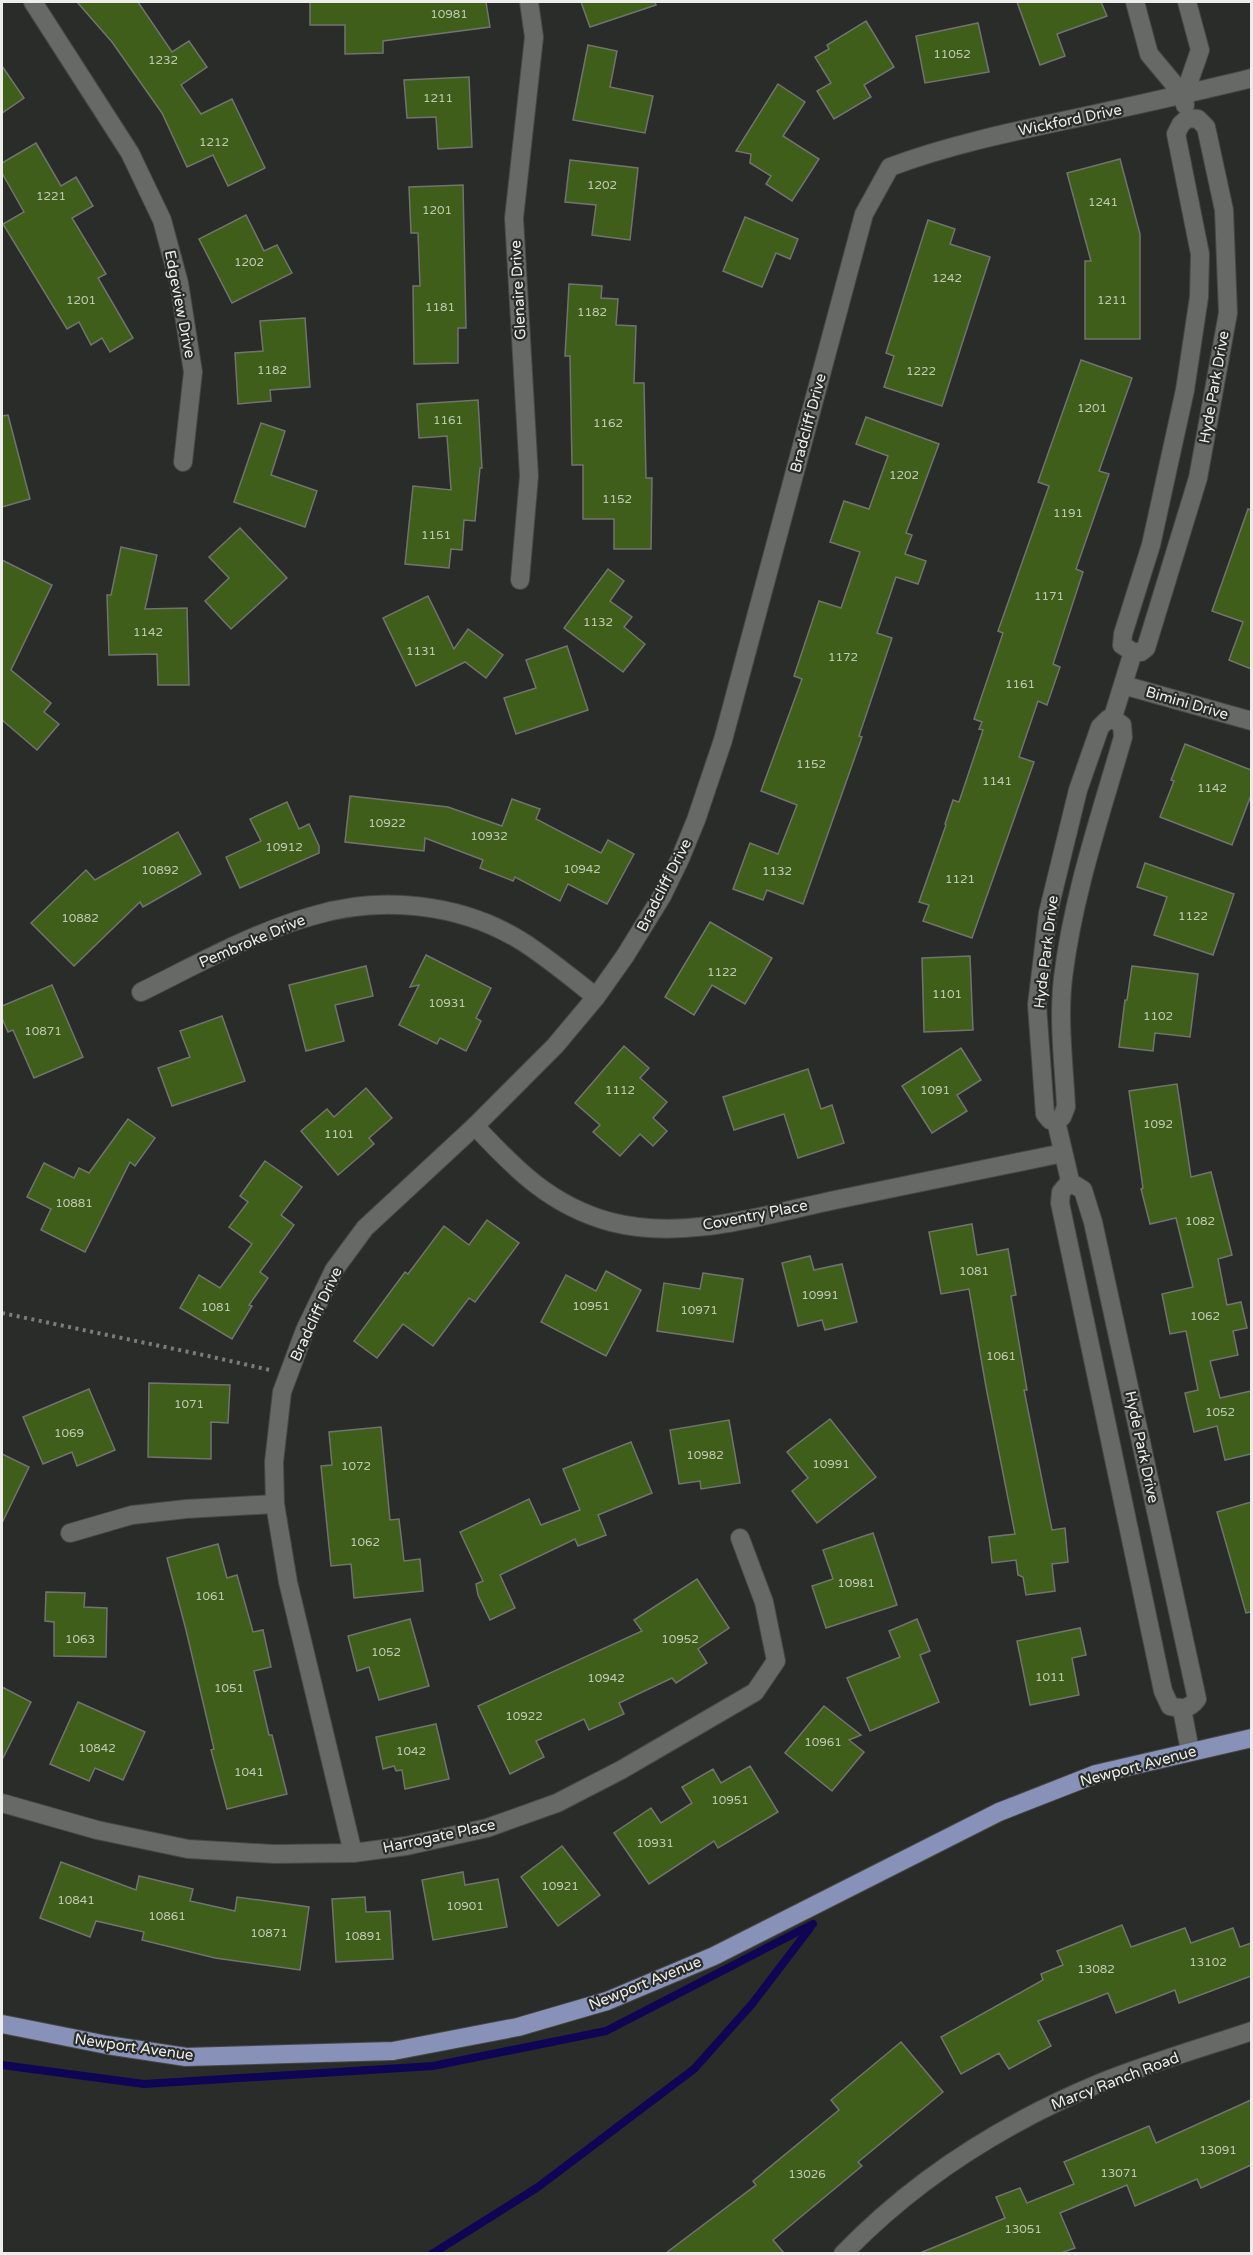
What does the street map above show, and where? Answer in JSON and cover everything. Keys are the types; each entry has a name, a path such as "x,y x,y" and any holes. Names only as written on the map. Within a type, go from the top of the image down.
{"main road":[{"name":"Newport Avenue","path":"2,2024 107,2045 186,2057 393,2051 518,2027 607,2001 714,1956 999,1812 1096,1774 1251,1738"}],"street":[{"name":"Edgeview Drive","path":"33,2 130,153 162,220 179,283 193,372 183,462"},
{"name":"Glenaire Drive","path":"520,580 529,476 514,218 534,38 529,2"},
{"path":"1135,2 1149,54 1184,96"},
{"path":"1187,2 1200,50 1184,96 1188,118"},
{"name":"Wickford Drive","path":"890,167 925,154 1016,131 1184,96 1251,78"},
{"name":"Hyde Park Drive","path":"1188,118 1198,119 1206,127 1224,210 1228,312 1198,478 1146,648 1141,652 1133,652 1122,645 1123,634 1151,545 1185,390 1199,297 1200,254 1176,134 1181,124 1188,118"},
{"name":"Bradcliff Drive","path":"353,1853 288,1582 275,1504 274,1462 282,1392 305,1330 334,1270 365,1228 475,1126 555,1046 596,997 651,916 680,859 723,740 864,214 890,167"},
{"name":"Hyde Park Drive","path":"1112,720 1133,652"},
{"name":"Bimini Drive","path":"1123,685 1251,721"},
{"name":"Hyde Park Drive","path":"1112,720 1122,725 1123,737 1077,896 1063,980 1062,1028 1066,1107 1065,1113 1056,1121 1050,1120 1045,1114 1037,1005 1048,913 1078,790 1100,728 1104,722 1112,720"},
{"name":"Pembroke Drive","path":"141,992 251,939 312,916 382,904 445,910 481,921 522,941 596,997"},
{"name":"Hyde Park Drive","path":"1056,1121 1071,1185"},
{"name":"Coventry Place","path":"475,1126 536,1186 564,1203 610,1222 660,1229 723,1223 1063,1153"},
{"name":"Hyde Park Drive","path":"1067,1185 1083,1190 1093,1222 1197,1700 1182,1709 1170,1706 1163,1691 1060,1203 1061,1192 1067,1185"},
{"path":"70,1533 132,1515 186,1509 275,1504"},
{"name":"Harrogate Place","path":"2,1803 97,1830 188,1849 274,1854 353,1853 406,1846 487,1828 556,1803 621,1770 755,1692 776,1661 764,1602 740,1538"},
{"path":"1182,1709 1190,1751"},
{"name":"Marcy Ranch Road","path":"843,2253 906,2195 976,2145 1039,2110 1102,2082 1251,2031"}],"path":[{"path":"2,1313 288,1375"}],"building":[{"path":"77,2 138,2 172,52 189,41 207,67 181,85 201,114 232,99 265,168 228,186 213,155 187,167 162,113 112,42"},
{"path":"310,2 486,2 490,27 383,41 383,53 345,54 345,25 310,25"},
{"path":"581,2 655,2 656,5 590,27"},
{"path":"1017,2 1101,2 1107,16 1057,34 1065,56 1040,65"},
{"path":"866,21 894,67 864,85 871,97 834,119 817,91 831,83 815,57 829,49 827,45"},
{"path":"978,23 989,72 925,83 916,36"},
{"path":"588,45 617,51 610,87 653,96 645,133 573,120"},
{"path":"2,66 24,98 2,113"},
{"path":"469,77 472,147 438,149 436,117 407,118 404,80"},
{"path":"778,84 805,102 783,136 819,159 792,201 766,184 771,176 750,163 751,154 736,151"},
{"path":"36,143 61,186 76,177 93,206 72,218 106,274 98,278 133,338 110,352 102,338 91,345 79,322 67,329 3,224 24,212 2,173 2,163"},
{"path":"1120,159 1140,234 1140,339 1085,339 1085,261 1091,261 1067,173"},
{"path":"570,160 638,168 630,240 592,235 596,205 565,202"},
{"path":"463,185 466,328 458,328 458,363 414,364 413,286 420,286 418,233 411,233 409,187"},
{"path":"246,215 264,251 277,245 292,273 232,303 199,239"},
{"path":"745,217 798,239 790,259 776,253 762,287 723,271"},
{"path":"928,220 955,229 950,244 990,257 942,406 884,387 894,356 886,353"},
{"path":"569,284 602,286 601,298 618,299 616,325 636,326 634,383 644,383 646,478 652,478 651,549 614,549 614,519 583,519 583,465 572,465 570,356 565,356"},
{"path":"305,318 310,387 270,390 271,401 238,404 235,353 263,351 260,321"},
{"path":"1081,360 1132,378 1099,471 1109,474 1076,569 1083,572 1053,664 1060,667 1047,705 1038,701 1019,757 1034,762 972,938 923,921 929,905 919,902 953,800 959,802 983,730 979,729 982,722 974,719 1003,633 998,631 1049,486 1038,482"},
{"path":"478,400 482,468 480,468 475,521 464,520 462,550 451,549 449,568 405,564 413,486 451,490 447,436 419,438 417,404"},
{"path":"8,415 30,499 2,507 2,416"},
{"path":"866,417 939,444 906,533 912,535 905,554 926,561 918,584 896,577 877,633 892,638 859,736 862,737 803,904 767,890 763,900 733,889 750,843 778,854 797,805 761,791 802,679 794,676 819,601 841,608 860,552 830,542 844,501 869,509 888,456 856,444"},
{"path":"261,423 285,431 271,475 317,491 305,527 234,502"},
{"path":"1248,509 1251,510 1251,669 1229,660 1243,622 1212,611"},
{"path":"240,528 287,578 231,629 205,601 229,578 209,557"},
{"path":"121,547 157,555 145,609 187,608 189,685 158,685 157,654 109,655 107,595 111,595"},
{"path":"2,560 52,585 11,670 51,703 44,712 59,724 37,750 2,720"},
{"path":"608,569 624,581 610,601 632,617 624,627 645,644 623,672 564,628"},
{"path":"428,596 454,649 468,629 503,655 486,678 465,662 416,686 383,618"},
{"path":"567,646 588,710 516,734 504,698 536,688 526,660"},
{"path":"1185,744 1251,770 1251,795 1232,845 1160,817"},
{"path":"350,796 448,807 502,826 512,799 540,809 536,819 601,853 608,840 634,854 607,904 568,884 560,901 515,877 513,881 480,868 483,860 425,838 424,851 345,842"},
{"path":"287,802 299,829 309,824 319,846 319,853 240,888 226,857 261,841 250,819"},
{"path":"178,832 201,874 143,907 140,902 74,966 31,923 86,870 95,880"},
{"path":"1145,863 1234,894 1213,955 1154,935 1167,897 1137,887"},
{"path":"710,922 772,958 745,1004 712,985 694,1015 665,997"},
{"path":"426,955 491,988 476,1018 481,1021 466,1051 440,1038 437,1044 399,1025 419,985 410,987"},
{"path":"970,956 973,1030 924,1032 922,958"},
{"path":"366,966 373,996 335,1005 344,1041 306,1051 289,985"},
{"path":"1132,966 1198,974 1190,1037 1155,1033 1153,1051 1119,1047"},
{"path":"52,985 83,1057 34,1078 13,1030 8,1032 2,1018 2,1006"},
{"path":"222,1016 245,1081 172,1106 158,1068 190,1057 180,1031"},
{"path":"624,1046 649,1068 640,1078 667,1102 653,1118 667,1131 653,1146 640,1134 620,1156 593,1132 600,1125 575,1103"},
{"path":"961,1048 981,1080 957,1095 967,1111 932,1133 902,1086"},
{"path":"808,1069 821,1109 832,1105 844,1143 798,1158 784,1114 734,1130 723,1097"},
{"path":"1177,1084 1191,1177 1211,1172 1232,1255 1218,1259 1227,1305 1241,1302 1247,1328 1233,1331 1238,1355 1210,1361 1220,1398 1251,1391 1251,1454 1225,1460 1217,1426 1194,1432 1185,1393 1198,1390 1186,1331 1170,1334 1162,1294 1193,1287 1176,1218 1150,1224 1141,1189 1143,1188 1129,1091"},
{"path":"366,1088 392,1118 369,1138 374,1144 338,1175 301,1131 327,1109 334,1117"},
{"path":"128,1119 155,1138 135,1166 130,1162 85,1252 41,1230 51,1209 27,1197 44,1163 74,1178 79,1168 89,1173"},
{"path":"265,1161 302,1187 281,1215 294,1225 260,1272 268,1278 249,1305 252,1306 232,1339 180,1308 199,1275 220,1288 252,1244 229,1227 248,1202 240,1196"},
{"path":"487,1220 519,1243 475,1302 469,1298 433,1346 403,1324 377,1358 354,1341 405,1272 408,1274 444,1226 469,1245"},
{"path":"972,1224 977,1255 1008,1249 1016,1295 1011,1296 1027,1390 1024,1390 1052,1530 1065,1528 1068,1562 1052,1564 1055,1591 1026,1595 1023,1577 1018,1575 1016,1560 992,1563 989,1537 1015,1534 969,1289 941,1294 929,1232"},
{"path":"810,1256 814,1270 842,1264 857,1322 825,1330 822,1320 798,1326 782,1263"},
{"path":"606,1271 641,1290 606,1356 541,1322 566,1275 596,1291"},
{"path":"703,1273 743,1279 733,1342 657,1331 664,1283 700,1289"},
{"path":"149,1383 230,1385 228,1423 211,1422 211,1459 148,1457"},
{"path":"89,1389 115,1450 77,1466 72,1452 43,1464 23,1417"},
{"path":"830,1419 876,1477 817,1523 792,1491 808,1478 787,1452"},
{"path":"729,1420 740,1483 701,1489 700,1481 679,1484 670,1430"},
{"path":"381,1427 390,1520 399,1519 404,1561 420,1559 423,1591 354,1598 351,1564 331,1566 321,1466 332,1465 329,1432"},
{"path":"631,1442 652,1493 598,1515 606,1535 578,1546 575,1539 500,1575 515,1608 490,1620 478,1595 476,1584 483,1581 460,1532 529,1499 541,1525 580,1510 563,1469"},
{"path":"2,1454 29,1467 2,1523"},
{"path":"1251,1502 1251,1612 1246,1613 1217,1512"},
{"path":"873,1533 897,1605 826,1628 812,1586 833,1579 823,1550"},
{"path":"218,1544 227,1578 237,1575 253,1632 263,1630 271,1667 254,1671 269,1735 272,1735 287,1794 227,1809 211,1750 214,1749 167,1558"},
{"path":"697,1579 729,1628 698,1649 707,1663 676,1683 672,1678 619,1703 624,1714 589,1730 584,1719 536,1741 544,1757 510,1774 478,1706 642,1631 634,1620"},
{"path":"46,1592 85,1593 84,1607 107,1608 106,1657 54,1656 54,1622 45,1621"},
{"path":"410,1619 429,1686 379,1700 369,1667 357,1671 348,1636"},
{"path":"917,1619 930,1651 920,1655 939,1702 870,1731 847,1678 900,1657 889,1631"},
{"path":"1080,1628 1086,1655 1072,1658 1079,1695 1030,1705 1017,1641"},
{"path":"2,1687 31,1702 2,1760"},
{"path":"78,1702 145,1732 123,1780 95,1768 89,1781 50,1764"},
{"path":"824,1706 861,1735 849,1740 864,1752 832,1791 785,1753"},
{"path":"436,1724 449,1779 405,1789 402,1770 396,1771 394,1766 383,1769 376,1737"},
{"path":"750,1766 778,1812 718,1848 714,1841 649,1884 614,1833 651,1808 661,1823 692,1803 682,1787 713,1769 721,1783"},
{"path":"562,1846 600,1895 558,1926 521,1877"},
{"path":"61,1862 136,1890 139,1876 193,1889 190,1901 235,1911 237,1897 309,1907 300,1970 215,1958 142,1940 144,1932 96,1921 90,1937 40,1918"},
{"path":"463,1872 465,1885 498,1879 507,1927 433,1940 422,1880"},
{"path":"365,1897 366,1912 390,1911 393,1959 336,1962 332,1899"},
{"path":"1122,1925 1131,1947 1185,1928 1191,1943 1233,1928 1240,1947 1251,1943 1251,1976 1179,2003 1175,1990 1116,2013 1108,1993 1038,2021 1051,2046 1009,2069 999,2053 961,2074 941,2037 1043,1980 1041,1974 1063,1965 1057,1951"},
{"path":"901,2042 943,2092 858,2162 862,2166 773,2240 784,2253 666,2253 756,2185 753,2181 839,2110 831,2100"},
{"path":"1251,2100 1251,2165 1201,2188 1197,2179 1135,2206 1127,2185 1060,2213 1075,2248 1061,2253 920,2253 1005,2218 996,2197 1020,2188 1027,2203 1074,2184 1064,2162 1149,2126 1156,2143"}],"waterway":[{"path":"2,2065 144,2084 433,2066 606,2031 813,1924"},
{"path":"432,2254 538,2187 694,2069 752,2004 810,1928"}]}
